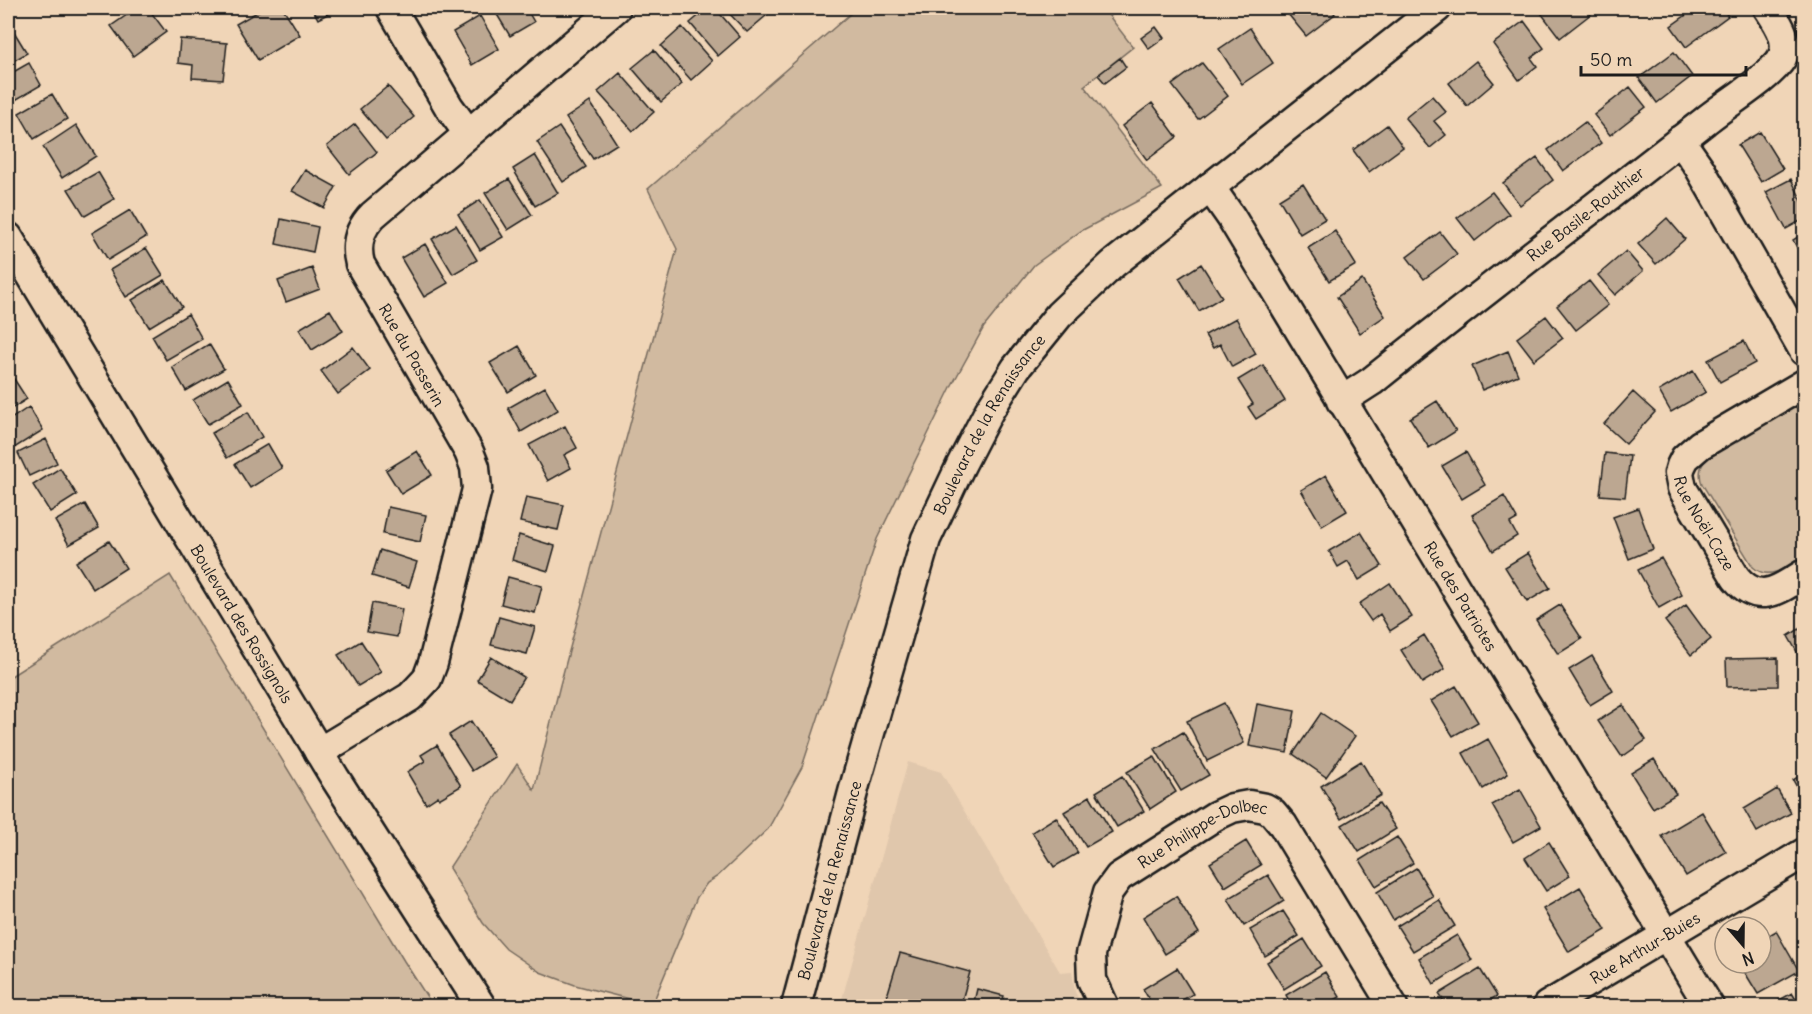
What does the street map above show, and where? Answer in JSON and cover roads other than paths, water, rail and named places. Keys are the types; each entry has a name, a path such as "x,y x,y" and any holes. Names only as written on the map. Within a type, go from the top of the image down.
{"street":[{"path":"391,8 449,107 468,133"},
{"name":"Rue du Passerin","path":"320,752 410,697 427,679 476,497 477,482 473,459 363,271 357,249 360,234 368,220 616,8"},
{"name":"Boulevard de la Renaissance","path":"796,1006 856,781 926,539 989,411 1016,368 1059,315 1113,264 1437,8"},
{"name":"Rue Basile-Routhier","path":"1341,401 1372,381 1770,71 1784,53 1783,36 1768,8"},
{"path":"1680,140 1699,167 1804,351"},
{"name":"Rue des Patriotes","path":"1210,187 1231,217 1709,1006"},
{"name":"Boulevard des Rossignols","path":"8,237 320,752 481,1006"},
{"name":"Rue Noël-Caze","path":"1804,384 1690,452 1684,458 1679,473 1679,482 1686,496 1736,578 1746,588 1760,594 1767,593 1783,587 1804,574"},
{"name":"Rue Philippe-Dolbec","path":"1104,1006 1092,980 1090,962 1105,900 1112,886 1125,872 1215,816 1232,808 1249,805 1272,812 1283,825 1393,1006"},
{"name":"Rue Arthur-Buies","path":"1546,1006 1804,853"}]}
